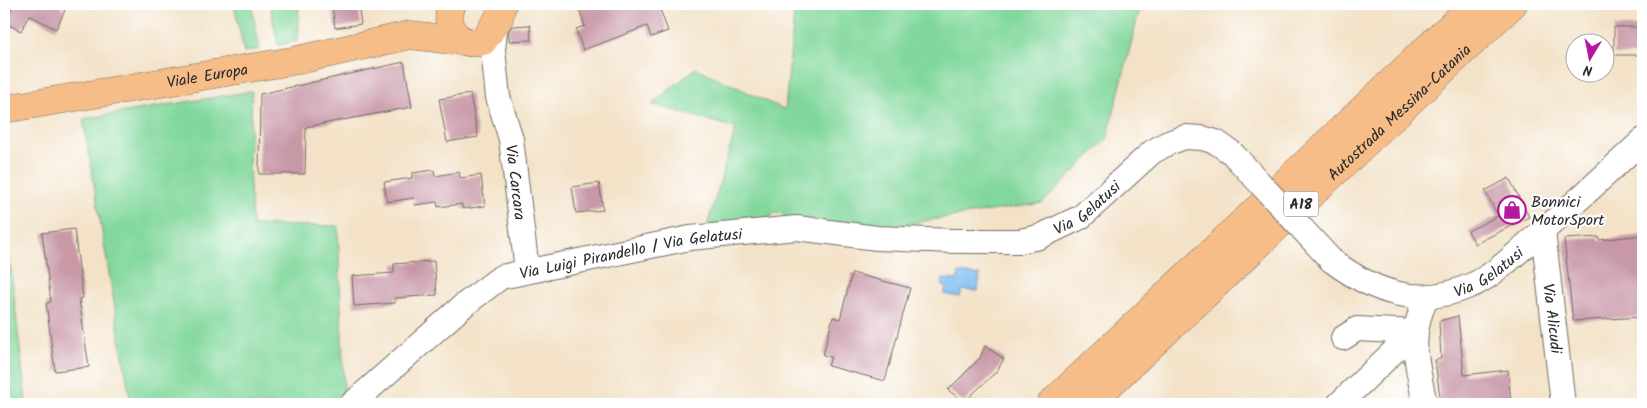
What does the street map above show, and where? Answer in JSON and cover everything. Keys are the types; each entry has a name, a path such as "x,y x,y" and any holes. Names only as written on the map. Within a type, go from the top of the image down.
{"main road":[{"path":"410,35 463,41 483,41 499,15 524,4"},
{"name":"Autostrada Messina-Catania","path":"1051,404 1474,4"},
{"path":"1070,404 1493,4"},
{"name":"Autostrada Messina-Catania","path":"1090,404 1513,4"},
{"path":"451,5 449,23 452,32 463,41"},
{"path":"410,35 451,5"},
{"name":"Viale Europa","path":"4,109 298,60 410,35"}],"street":[{"path":"498,97 492,49 499,15"},
{"path":"463,41 498,97"},
{"name":"Via Carcara","path":"498,97 511,139 527,270"},
{"name":"Via Gelatusi","path":"954,241 1039,238 1060,229 1080,217 1152,152 1168,143 1185,137 1202,138 1216,142 1232,153 1331,260 1357,280 1384,291 1427,297 1449,293 1474,284 1496,270 1544,231 1643,140"},
{"name":"Via Luigi Pirandello / Via Gelatusi","path":"352,404 464,305 501,277 527,270 690,238 797,228 877,238 954,241"},
{"name":"Via Alicudi","path":"1544,231 1563,404"},
{"path":"1425,404 1414,332 1418,315 1427,297"},
{"path":"1344,338 1357,328 1414,332"},
{"path":"1339,404 1414,332"}],"green space":[{"path":"234,4 251,4 260,49 244,52"},
{"path":"270,4 299,4 298,41 278,45"},
{"path":"795,4 1141,4 1107,139 1043,203 878,228 786,221 784,214 774,213 769,220 707,226 736,128 652,104 696,68 785,110"},
{"path":"252,91 249,164 252,225 338,226 344,392 334,404 323,404 320,399 306,404 131,404 83,119"},
{"path":"4,208 26,402 4,403"}],"water":[{"path":"959,273 980,275 978,291 962,290 960,297 944,294 946,287 942,285 943,279 957,280"}],"building":[{"path":"4,4 63,4 61,8 65,10 56,29 29,15 21,31 5,23 12,8"},
{"path":"332,4 358,4 361,24 335,28"},
{"path":"577,4 658,4 668,31 651,37 647,26 583,50 576,29 585,26"},
{"path":"530,25 531,40 509,41 509,31 512,26"},
{"path":"1614,27 1643,27 1643,55 1614,55"},
{"path":"404,62 412,107 306,127 305,174 259,174 260,94"},
{"path":"470,94 478,137 447,142 439,99"},
{"path":"434,170 435,176 459,172 460,178 481,175 485,206 462,209 462,204 438,207 437,202 415,205 414,198 387,202 384,182 412,178 412,173"},
{"path":"1509,178 1529,217 1475,244 1468,231 1498,216 1485,191"},
{"path":"599,183 603,210 576,213 572,187"},
{"path":"74,229 83,298 79,299 89,367 55,371 46,303 51,302 42,233"},
{"path":"1643,235 1643,317 1573,321 1564,239 1599,237 1599,240"},
{"path":"434,261 437,295 395,298 395,303 354,306 352,276 394,273 394,264"},
{"path":"852,273 910,288 885,381 828,366 831,357 823,355 833,317 840,319"},
{"path":"1458,316 1464,375 1508,370 1511,404 1441,404 1435,360 1441,359 1439,321"},
{"path":"985,346 1004,359 997,371 964,402 948,390 980,358"}],"place":[{"name":"Bonnici MotorSport","path":"1512,210"}]}
